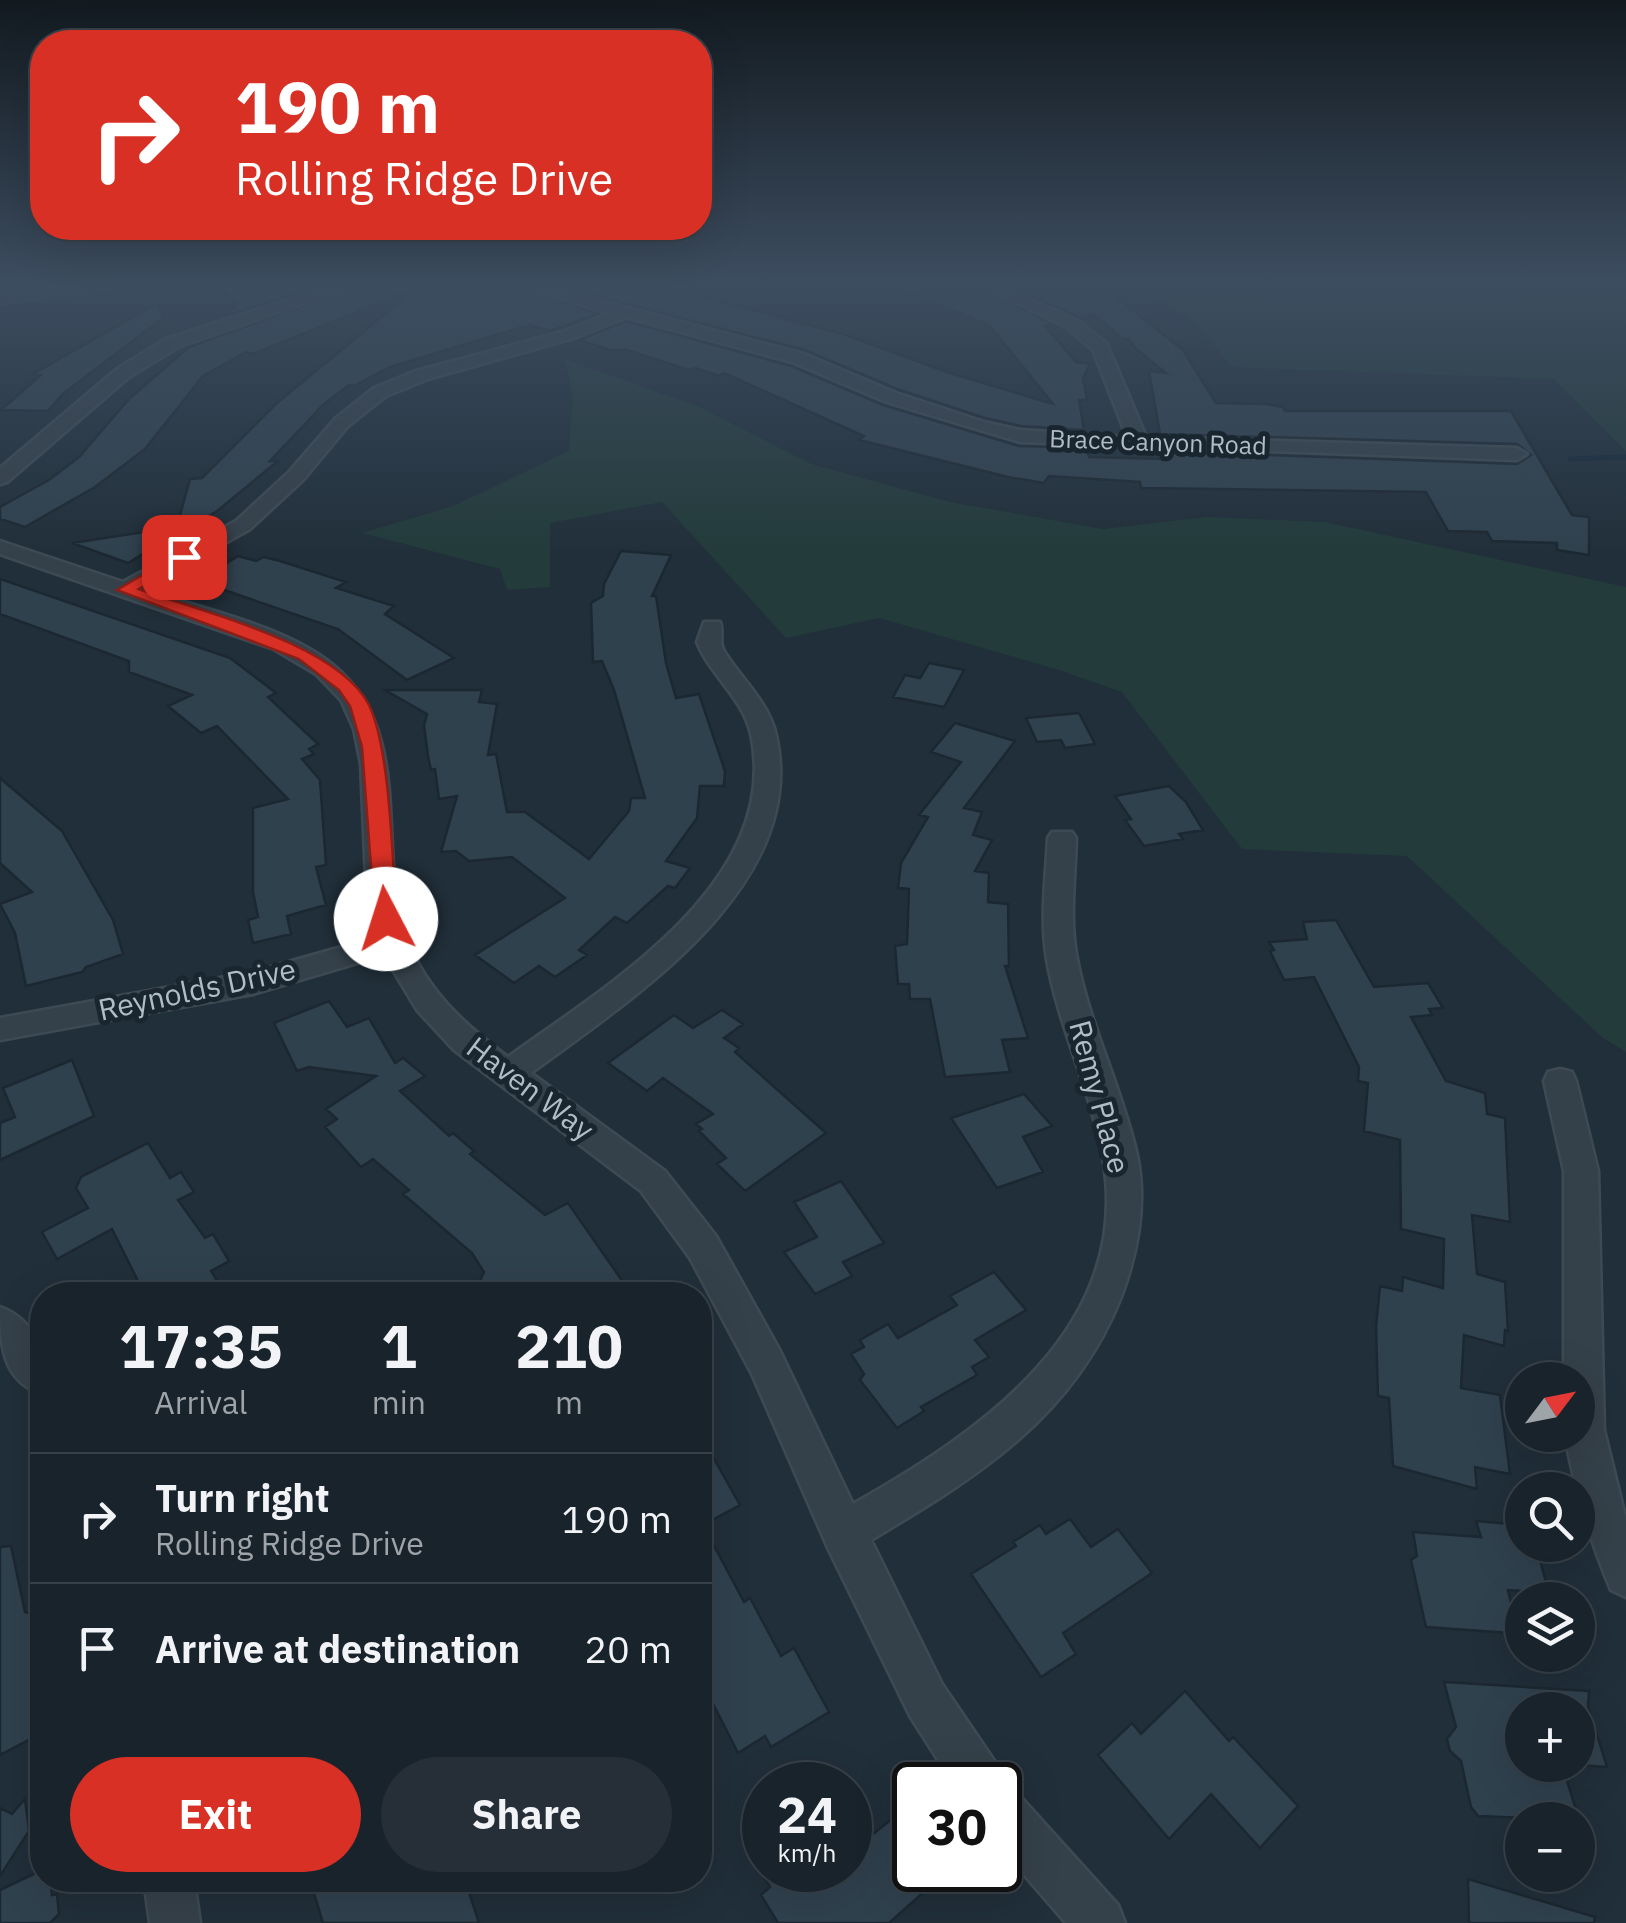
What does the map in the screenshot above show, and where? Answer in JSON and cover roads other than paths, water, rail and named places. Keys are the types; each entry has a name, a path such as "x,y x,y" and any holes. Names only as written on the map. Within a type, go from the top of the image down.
{"street":[{"path":"0,478 121,375"},
{"path":"125,590 242,524 296,476 342,422 380,392 423,375"},
{"name":"Brace Canyon Road","path":"837,375 890,397 1020,436 1516,454"},
{"path":"1112,375 1139,443"},
{"name":"Haven Way","path":"0,547 282,644 306,655 346,686 368,726 386,919 404,967 439,1017 465,1042 653,1182 703,1247 766,1364 926,1700 967,1762"},
{"path":"508,1074 672,946 721,895 748,853 764,810 768,754 749,702 713,652 712,627"},
{"name":"Remy Place","path":"844,1533 964,1462 1004,1432 1064,1370 1103,1299 1121,1224 1121,1160 1061,954 1062,838"},
{"name":"Reynolds Drive","path":"0,1029 253,983 393,942"},
{"path":"1560,1081 1581,1171 1584,1430 1600,1504 1626,1576"},
{"path":"0,1324 30,1362"},
{"path":"1022,1835 1100,1923"},
{"path":"170,1892 175,1923"}],"waterway":[{"path":"1570,459 1626,457"}]}
